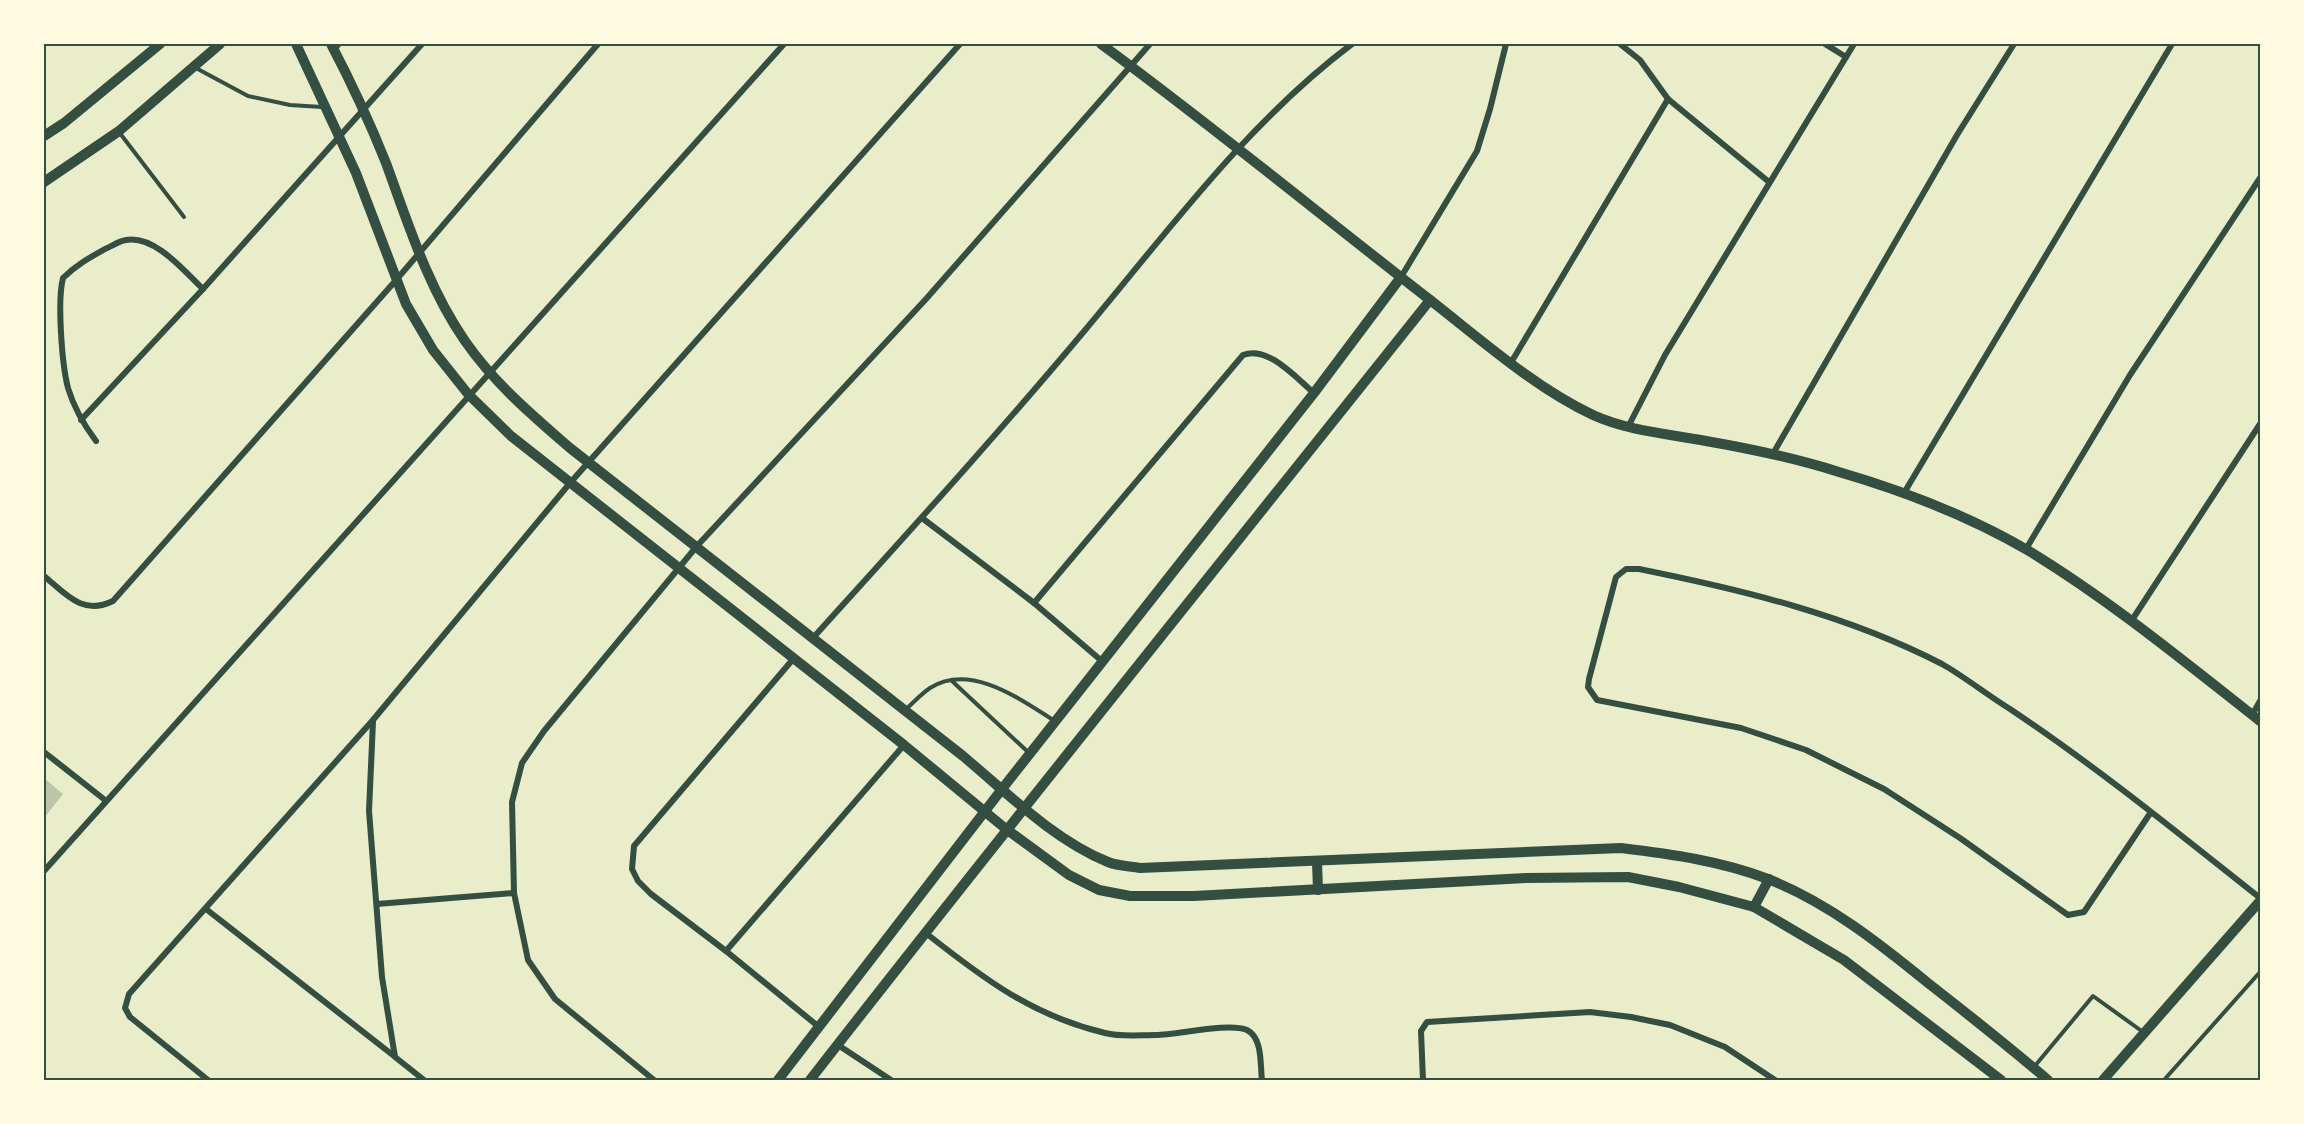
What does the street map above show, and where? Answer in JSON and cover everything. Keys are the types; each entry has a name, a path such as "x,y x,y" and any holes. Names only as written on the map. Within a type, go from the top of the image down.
{"street":[{"path":"44,136 64,123 160,44"},
{"path":"44,182 119,131 220,44"},
{"path":"296,44 356,173 406,304 433,350 468,394 512,436 570,483 904,745 1006,829 1069,876 1099,890 1130,896 1318,890 1526,878 1628,877 1716,895 1754,907 1852,966 2001,1080"},
{"path":"81,420 203,289 422,44"},
{"path":"44,576 76,602 97,608 113,601 397,279 598,44"},
{"path":"44,871 468,394 784,44"},
{"path":"208,1080 138,1026 125,1008 129,994 373,720 570,483 960,44"},
{"path":"1101,44 1238,148 1430,300 1563,399 1596,416 1628,427 1774,452 1904,494 2026,549 2132,620 2257,718 2260,701"},
{"path":"654,1080 555,999 528,960 514,893 512,802 522,763 544,731 698,546 926,299 1150,44"},
{"path":"813,638 1045,378 1238,148 1324,65 1352,44"},
{"path":"778,1080 1029,753 1314,393 1401,277 1477,151 1506,44"},
{"path":"1620,44 1640,60 1668,99 1769,183"},
{"path":"1825,44 1846,57"},
{"path":"1628,427 1665,356 1854,44"},
{"path":"1774,452 1957,135 2014,44"},
{"path":"1904,494 2172,44"},
{"path":"335,46 384,160 419,253 464,340 489,371 530,413 589,462 905,710 1024,807 1084,850 1111,863 1140,868 1317,862 1502,851 1621,848 1682,856 1769,879 1818,904 1858,929 2048,1080"},
{"path":"1512,361 1668,99"},
{"path":"2026,549 2130,375 2260,178"},
{"path":"96,441 81,420 68,387 60,303 63,278 82,261 124,240 135,239 149,244 171,259 203,289"},
{"path":"810,1080 927,934 1006,829 1430,300"},
{"path":"1034,603 1243,355 1251,352 1260,353 1272,359 1314,393"},
{"path":"2132,620 2260,424"},
{"path":"922,518 1034,603 1103,662"},
{"path":"2103,1080 2260,899 2151,812 2053,738 1942,665 1848,623 1727,587 1639,569 1626,569 1613,582 1589,679 1591,694 1606,703 1740,728 1806,750 1884,789 1960,838 2068,915 2084,912 2151,812"},
{"path":"794,658 634,846 631,860 638,881 674,914 726,951 819,1027"},
{"path":"373,720 369,811 382,977 394,1057"},
{"path":"726,951 904,745"},
{"path":"44,752 105,800"},
{"path":"1317,862 1318,890"},
{"path":"1754,907 1769,879"},
{"path":"377,904 514,893"},
{"path":"206,909 424,1080"},
{"path":"927,934 1012,998 1107,1034 1158,1035 1239,1029 1254,1036 1259,1048 1262,1080"},
{"path":"1423,1080 1423,1026 1434,1020 1590,1012 1670,1025 1725,1047 1775,1080"},
{"path":"838,1045 891,1080"}],"lane":[{"path":"194,67 248,96 290,105 324,107"},
{"path":"119,131 184,217"},
{"path":"905,710 930,688 952,680 991,684 1004,689 1055,722"},
{"path":"952,680 1029,753"},
{"path":"2164,1080 2260,972"},
{"path":"2033,1068 2093,996 2145,1034"}],"building":[{"path":"44,778 63,794 44,818"}]}
